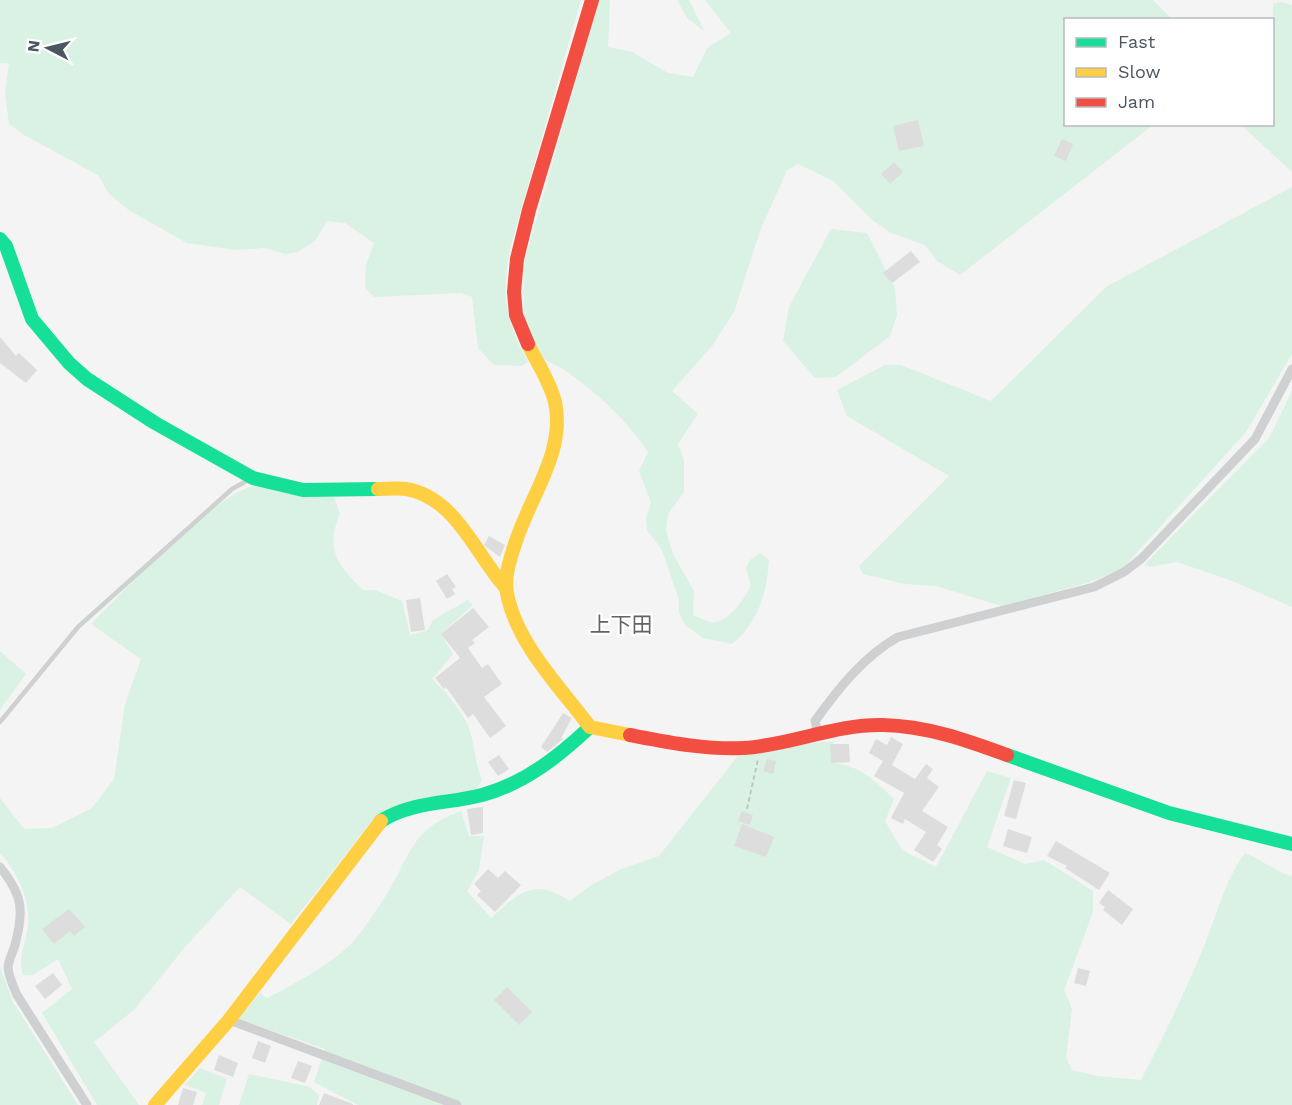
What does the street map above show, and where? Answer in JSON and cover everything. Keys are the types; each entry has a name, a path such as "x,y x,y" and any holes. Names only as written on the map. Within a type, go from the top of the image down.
{"street":[{"path":"592,0 531,201 514,291 517,322 524,342 555,396 558,423 555,447 515,543 506,587 512,613 522,633 590,727 709,747 745,748 877,724 914,726 947,733 1169,813 1292,844"},
{"path":"0,240 6,246 32,319 69,363 87,379 155,423 253,478 303,490 390,488 422,493 435,499 450,512 489,569 506,587"},
{"path":"818,734 815,721 830,700 865,661 881,647 898,637 1094,586 1133,566 1255,439 1292,369"},
{"path":"155,1105 229,1020 377,825 394,812 408,806 485,794 509,785 534,773 563,752 590,727"},
{"path":"0,867 16,889 21,903 20,922 8,966 10,979 17,995 87,1105"},
{"path":"229,1020 457,1105"}],"lane":[{"path":"0,722 78,627 232,489 253,478"}],"path":[{"path":"747,809 761,745"}],"green space":[{"path":"0,0 581,0 508,262 506,292 509,319 528,362 521,366 494,365 478,348 472,297 461,293 374,297 365,288 366,265 374,243 345,223 327,221 315,241 298,252 285,254 264,248 235,250 187,243 130,211 109,194 98,175 24,135 9,124 5,93 9,63 0,63"},
{"path":"599,0 610,0 608,47 632,52 668,73 693,77 708,47 731,33 705,0 1153,0 1170,17 1177,18 1064,18 1064,126 1152,126 960,275 937,261 925,245 891,233 872,220 833,181 798,164 787,170 760,231 734,312 712,346 672,391 698,414 678,444 684,460 684,492 668,514 666,531 673,554 694,591 693,615 706,621 717,622 729,615 751,586 746,568 750,560 760,553 769,560 764,595 760,606 749,626 732,644 703,638 685,625 679,613 679,600 662,550 647,530 646,518 651,503 639,471 648,452 621,418 600,398 566,371 544,359 532,346 525,322 523,294 525,259"},
{"path":"677,0 689,0 705,32 687,18"},
{"path":"1282,2 1292,5 1292,172 1242,126 1274,126 1273,3"},
{"path":"1292,187 1292,354 1246,432 1122,569 1087,583 1002,606 936,586 905,584 863,574 859,566 949,476 847,416 837,390 885,365 901,365 991,401 1106,287"},
{"path":"831,229 867,233 895,288 897,316 890,336 836,377 815,378 783,341 789,307"},
{"path":"1292,391 1292,607 1232,581 1177,562 1149,567 1145,564 1269,438"},
{"path":"257,484 334,497 340,514 334,547 340,564 363,590 375,590 402,601 410,635 428,630 433,620 468,600 473,605 441,634 453,654 432,679 462,714 470,730 482,780 475,792 371,822 291,924 240,887 185,947 135,1009 94,1042 139,1105 97,1105 42,1013 72,989 58,959 33,975 23,975 21,962 28,925 27,906 17,877 0,853 0,798 24,829 52,828 92,808 114,779 125,704 141,659 91,624 169,545 191,526 235,494"},
{"path":"0,651 26,674 0,710"},
{"path":"833,741 834,763 860,771 874,780 894,799 885,821 902,850 936,867 987,771 1011,778 987,847 1025,864 1044,860 1093,891 1093,912 1064,990 1072,1009 1066,1057 1072,1070 1097,1076 1141,1080 1189,980 1227,886 1245,853 1292,876 1292,1105 358,1105 314,1082 325,1049 238,1019 260,993 267,998 316,971 350,945 385,897 415,843 429,828 448,816 461,811 469,836 484,836 479,870 467,891 491,918 510,901 528,891 546,890 570,901 590,886 621,869 659,856 737,757 787,746"},
{"path":"0,967 13,1002 78,1105 0,1105"},
{"path":"200,1068 227,1079 219,1105 202,1105 206,1093 185,1085"},
{"path":"249,1074 310,1087 319,1095 317,1105 239,1105"}],"building":[{"path":"918,120 924,146 899,151 893,126"},
{"path":"1062,139 1073,144 1066,161 1054,156"},
{"path":"894,162 903,172 890,184 881,174"},
{"path":"911,251 920,262 892,283 883,273"},
{"path":"0,337 16,356 19,353 37,370 26,383 0,363"},
{"path":"489,536 505,545 500,557 484,545"},
{"path":"447,574 456,587 452,589 455,594 447,599 436,581"},
{"path":"420,598 425,630 411,632 406,600"},
{"path":"473,608 489,627 472,640 475,643 468,648 482,668 488,664 502,684 484,697 506,726 490,738 473,714 468,718 446,687 444,689 435,678 460,658 441,634"},
{"path":"563,713 572,718 561,738 563,739 547,752 541,747"},
{"path":"891,737 903,744 892,765 915,779 926,764 933,769 927,778 939,787 922,811 948,827 937,845 942,849 933,862 914,850 926,832 905,819 903,824 891,818 904,793 874,776 883,761 869,753 876,739 887,745"},
{"path":"830,744 849,744 850,762 831,763"},
{"path":"499,755 509,769 498,776 488,762"},
{"path":"767,759 776,761 773,774 763,771"},
{"path":"1014,780 1026,783 1016,819 1004,816"},
{"path":"483,807 483,833 471,835 467,809"},
{"path":"742,811 753,815 750,825 738,821"},
{"path":"742,824 774,837 766,857 734,846"},
{"path":"1008,829 1032,837 1027,853 1003,846"},
{"path":"1056,841 1110,873 1099,890 1065,868 1067,866 1047,856"},
{"path":"488,869 498,878 505,871 521,885 495,912 477,895 481,891 474,884"},
{"path":"1108,890 1133,909 1122,925 1103,910 1105,907 1099,903"},
{"path":"69,909 85,927 74,936 70,931 54,944 42,929"},
{"path":"1078,968 1090,971 1086,986 1074,983"},
{"path":"53,973 62,985 45,999 35,986"},
{"path":"507,987 532,1012 519,1025 494,1000"},
{"path":"258,1041 271,1046 265,1063 252,1058"},
{"path":"219,1055 238,1063 233,1077 214,1070"},
{"path":"298,1061 312,1066 305,1083 291,1078"},
{"path":"183,1088 197,1092 193,1105 178,1105"},
{"path":"324,1093 353,1104 353,1105 319,1105"}],"traffic: fast":[{"path":"0,239 6,246 32,319 69,363 87,379 155,423 253,478 303,490 378,489"},
{"path":"381,821 418,806 482,795 512,784 540,768 590,727"},
{"path":"1007,755 1169,813 1292,844"}],"traffic: slow":[{"path":"528,344 550,387 555,402 557,421 551,457 511,556 507,574 507,593 512,611 529,647 590,727 630,735"},
{"path":"378,489 406,489 423,494 438,503 463,528 505,587"},
{"path":"155,1105 229,1020 381,821"}],"traffic: jam":[{"path":"528,344 516,315 514,292 517,259 529,210 592,0"},
{"path":"630,735 701,747 744,748 848,728 883,725 931,731 1007,755"}],"district":[{"name":"上下田","path":"621,624"}]}
